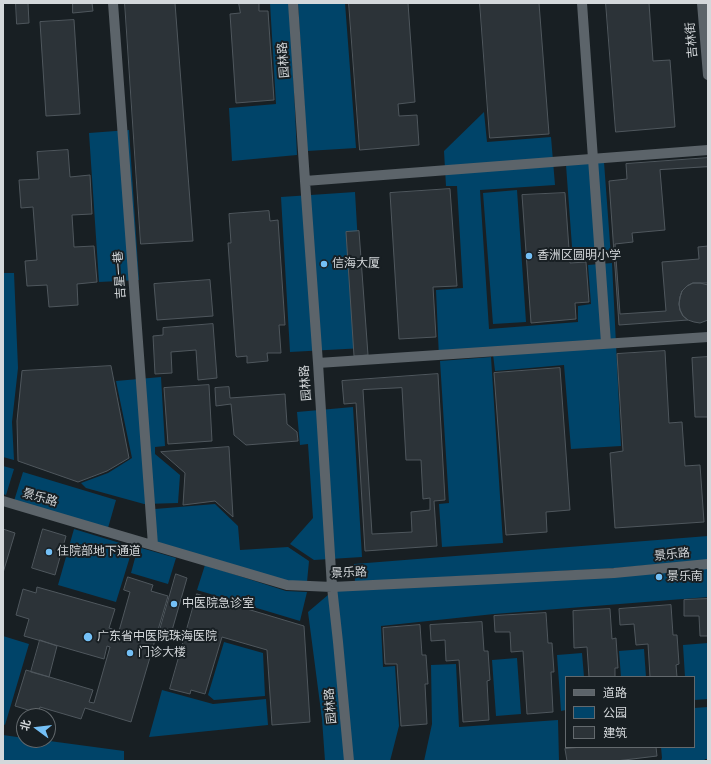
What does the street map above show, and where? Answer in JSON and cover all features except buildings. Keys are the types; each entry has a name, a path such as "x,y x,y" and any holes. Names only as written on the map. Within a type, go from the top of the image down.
{"street":[{"name":"吉星一巷","path":"113,3 153,545"},
{"name":"园林路","path":"293,3 332,587 349,761"},
{"path":"582,3 606,344"},
{"name":"吉林街","path":"702,3 708,75"},
{"path":"305,181 708,150"},
{"path":"318,363 708,337"},
{"name":"景乐路","path":"3,501 287,585 332,587 614,573 708,564"}],"green space":[{"path":"270,3 290,3 297,155 232,161 229,108 276,104"},
{"path":"298,3 345,3 356,148 307,151"},
{"path":"484,112 487,142 551,137 555,185 480,190 489,329 578,322 578,306 591,304 588,265 612,263 621,446 571,449 564,365 495,371 493,354 439,358 436,290 463,288 457,186 446,186 444,151"},
{"path":"129,130 139,280 99,282 89,133"},
{"path":"604,162 611,257 573,260 566,165"},
{"path":"517,190 526,322 493,324 483,193"},
{"path":"355,192 364,348 290,352 281,197"},
{"path":"3,273 14,273 18,368 12,422 14,460 3,457"},
{"path":"491,357 503,543 442,547 439,504 449,503 440,361"},
{"path":"161,377 165,446 155,447 155,454 180,475 178,503 144,504 86,488 81,483 108,473 132,458 116,381"},
{"path":"353,407 362,557 314,560 290,544 313,518 308,444 300,445 297,412"},
{"path":"3,466 14,469 6,495 3,494"},
{"path":"23,472 116,500 108,528 14,501"},
{"path":"215,504 238,526 240,550 288,547 309,561 307,582 283,581 156,543 155,509"},
{"path":"74,529 133,547 116,602 58,585"},
{"path":"708,536 708,560 616,568 355,582 354,564"},
{"path":"138,547 176,558 168,584 131,573"},
{"path":"205,565 286,591 307,592 300,621 197,590"},
{"path":"708,567 708,597 494,614 381,626 383,667 395,666 399,726 390,761 325,761 322,719 308,612 335,589"},
{"path":"3,636 29,644 5,725 3,724"},
{"path":"224,642 263,653 265,696 214,700 208,695"},
{"path":"708,643 708,699 695,700 695,676 685,676 683,645"},
{"path":"644,649 646,676 621,676 619,651"},
{"path":"582,653 584,676 565,676 565,710 561,711 557,655"},
{"path":"517,658 521,714 496,716 492,660"},
{"path":"456,664 459,727 558,720 559,761 424,761 432,724 431,665"},
{"path":"162,690 213,704 266,699 268,725 149,737"},
{"path":"708,707 708,759 705,759 704,761 661,761 661,748 695,748 695,708"},
{"path":"3,735 16,737 16,748 56,748 56,742 124,751 124,761 3,761"}],"place":[{"name":"香洲区圆明小学","path":"529,256"},
{"name":"信海大厦","path":"324,264"},
{"name":"住院部地下通道","path":"49,552"},
{"name":"景乐南","path":"659,577"},
{"name":"中医院急诊室","path":"174,604"},
{"name":"广东省中医院珠海医院","path":"88,637"},
{"name":"门诊大楼","path":"130,653"}]}
